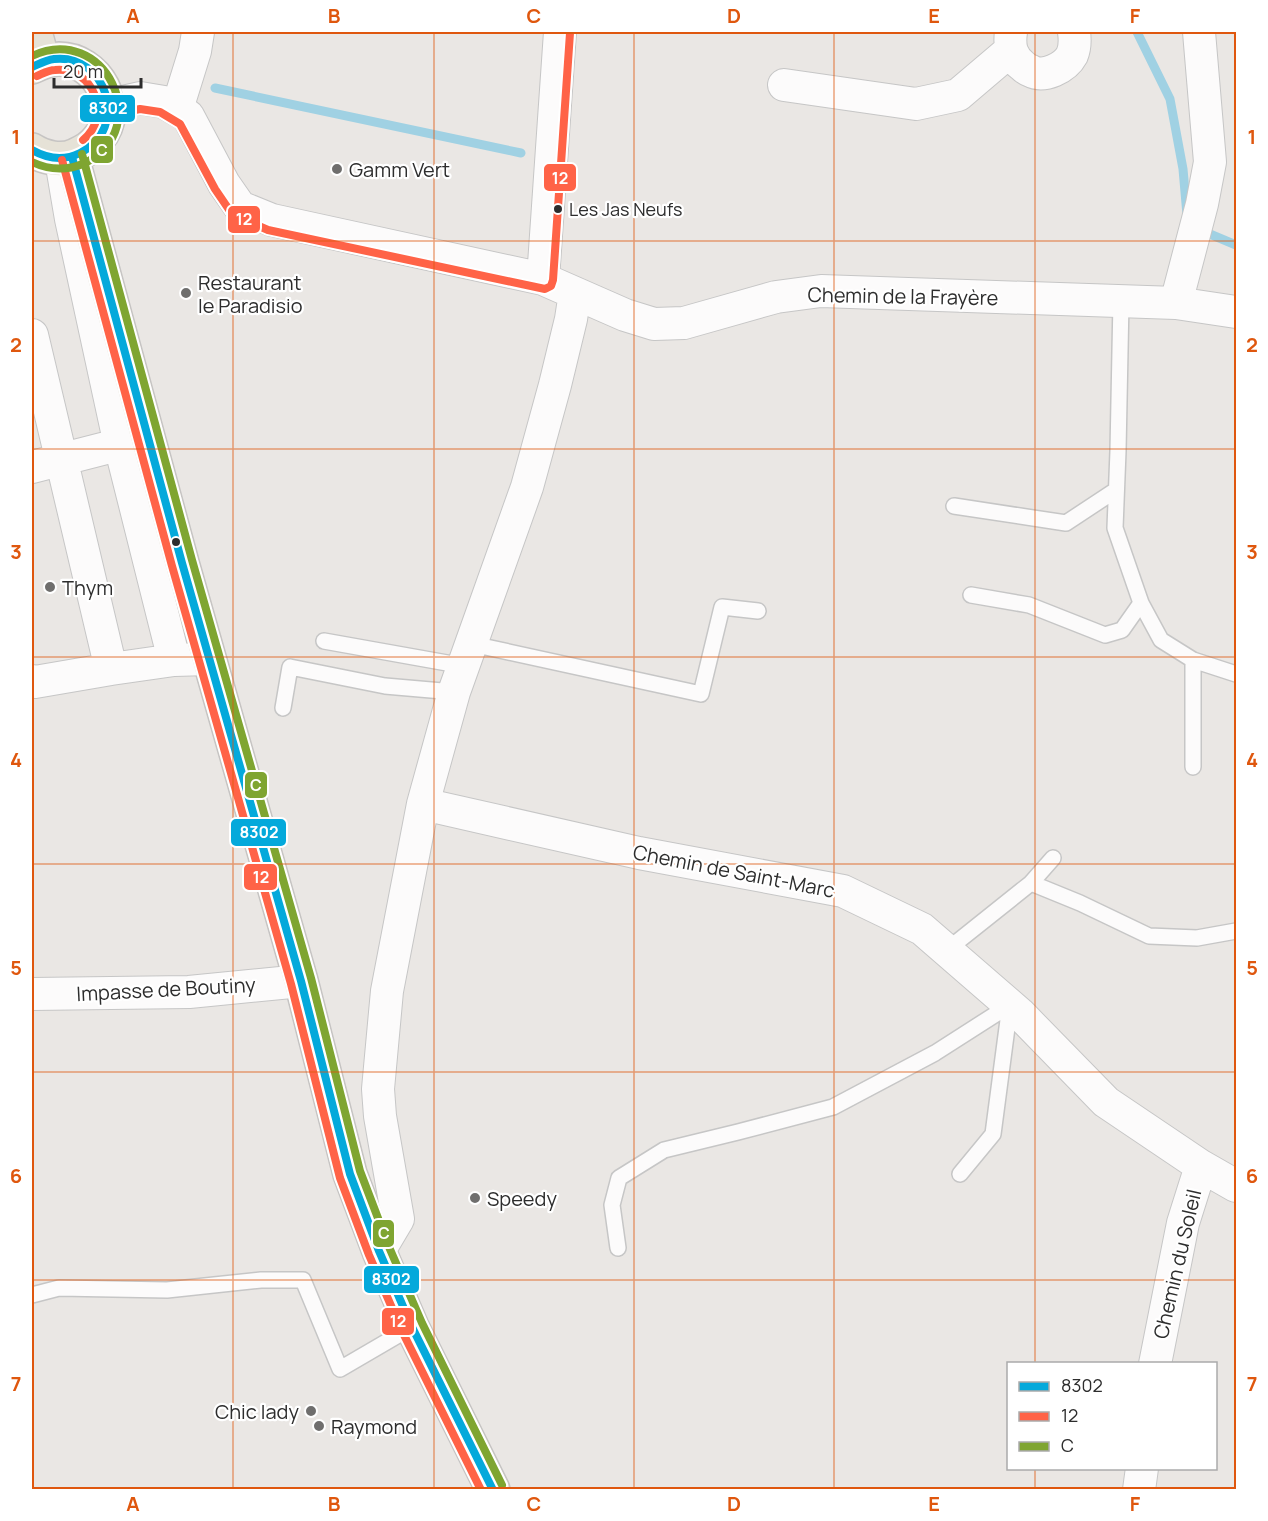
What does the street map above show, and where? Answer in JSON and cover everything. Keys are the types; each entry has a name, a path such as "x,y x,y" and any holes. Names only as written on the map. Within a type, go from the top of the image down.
{"main road":[{"path":"37,53 73,61 87,67 98,77 105,90 109,105 107,122 100,138 87,150 55,155 134,441 209,659 301,981 350,1174 379,1251 412,1327 494,1490"}],"street":[{"path":"109,105 140,98 164,102 177,109 195,51 198,32"},
{"path":"543,279 560,32"},
{"path":"1011,41 1016,60 1031,72 1044,74 1056,71 1072,56 1076,39 1074,32"},
{"path":"1176,303 1202,204 1210,162 1199,32"},
{"path":"784,85 916,104 958,95 1011,41"},
{"name":"Chemin de la Frayère","path":"177,109 188,116 224,184 240,207 272,220 543,279 626,315 654,324 684,323 776,297 821,291 1176,303 1236,312"},
{"path":"379,1251 398,1219 380,1116 378,1089 387,991 423,804 463,668 527,487 555,385 575,293"},
{"path":"32,335 46,464 111,669"},
{"path":"46,464 134,441 174,660"},
{"path":"32,681 174,660 209,659"},
{"name":"Chemin de Saint-Marc","path":"423,804 639,854 843,891 922,928 1010,1005 1106,1102 1201,1166 1236,1186"},
{"name":"Impasse de Boutiny","path":"32,994 189,992 301,981"},
{"name":"Chemin du Soleil","path":"1155,1362 1183,1223 1201,1166"},
{"path":"1139,1490 1142,1470"}],"lane":[{"path":"1121,301 1114,528 1141,603 1161,639 1193,660 1236,674"},
{"path":"954,506 1066,523 1116,490"},
{"path":"971,595 1029,605 1105,635 1122,630 1141,603"},
{"path":"324,641 463,668 701,694 722,607 758,612"},
{"path":"1193,660 1193,767"},
{"path":"284,708 290,667 386,686 463,668"},
{"path":"947,950 1031,883 1053,858"},
{"path":"1031,883 1080,903 1149,936 1197,938 1236,931"},
{"path":"960,1174 993,1134 1010,1005"},
{"path":"618,1248 612,1205 619,1178 646,1161 664,1150 833,1107 935,1053 1010,1005"},
{"path":"32,1295 59,1288 167,1290 261,1280 303,1280 340,1369 412,1327"}],"waterway":[{"path":"1137,32 1170,99 1183,169 1187,215"},
{"path":"215,88 521,153"},
{"path":"1205,232 1236,245"}],"transit line":[{"name":"12","path":"111,115 140,109 160,112 180,124 215,189 232,214 268,230 545,289 551,286 553,280 570,33"},
{"name":"C","path":"32,56 58,49 81,53 99,65 112,83 118,104 117,126 106,147 85,163 58,168 45,167 32,162"},
{"name":"8302","path":"32,67 54,59 72,60 87,68 99,80 106,94 108,111 105,127 96,142 80,153 56,158 32,150"},
{"name":"12","path":"37,76 52,70 68,71 80,76 88,84 94,94 97,118 92,130 83,140"},
{"name":"C","path":"82,154 192,560 311,978 360,1171 389,1247 422,1323 502,1485"},
{"name":"8302","path":"72,157 182,563 301,981 350,1174 379,1251 412,1327 493,1490"},
{"name":"12","path":"62,160 172,566 291,984 340,1178 369,1255 402,1331 481,1490"}],"place":[{"name":"Gamm Vert","path":"337,169"},
{"name":"Les Jas Neufs","path":"558,209"},
{"name":"Restaurant le Paradisio","path":"186,293"},
{"name":"Thym","path":"50,587"},
{"name":"Speedy","path":"475,1198"},
{"name":"Chic lady","path":"311,1411"},
{"name":"Raymond","path":"319,1426"}]}
